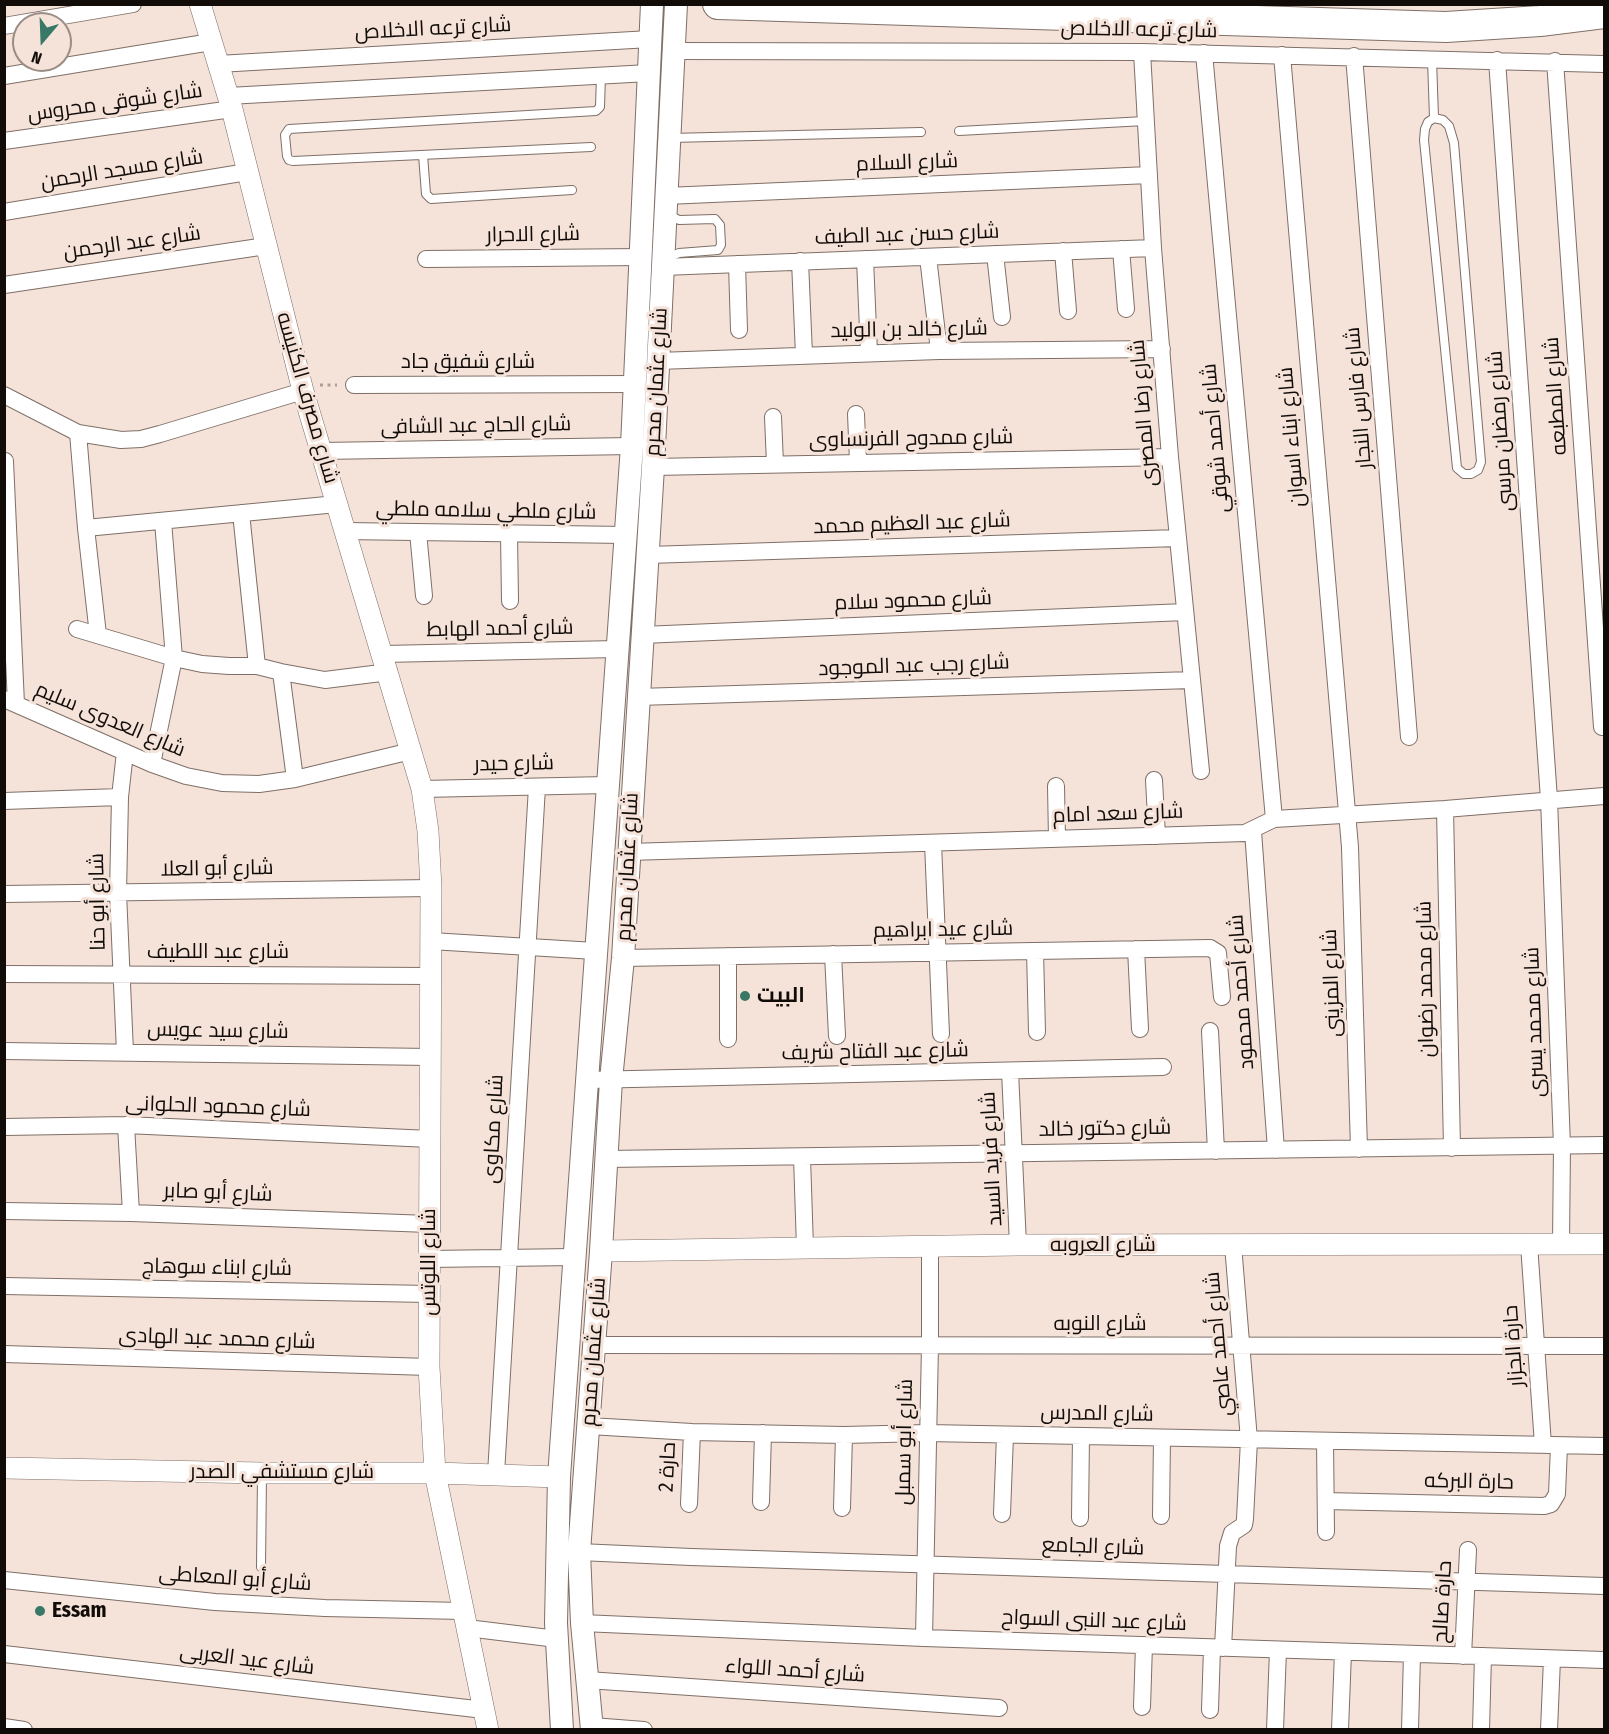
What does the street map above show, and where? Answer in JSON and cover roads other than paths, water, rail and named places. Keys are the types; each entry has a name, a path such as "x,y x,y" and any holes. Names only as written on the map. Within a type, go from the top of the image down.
{"highway":[{"path":"718,4 1446,27 1528,22 1605,13"}],"main road":[{"name":"شارع عثمان محرم","path":"562,1730 556,1639 559,1477 632,446 652,4"},
{"name":"شارع عثمان محرم","path":"592,1728 582,1623 579,1552 595,1345 610,1080 623,958 653,467 676,4"}],"street":[{"path":"4,26 133,4"},
{"name":"شارع مصرف الكنيسه","path":"200,4 230,102 302,388 422,789"},
{"name":"شارع ترعه الاخلاص","path":"218,64 650,39"},
{"path":"4,76 211,42"},
{"name":"شارع ترعه الاخلاص","path":"673,51 1142,52 1605,63"},
{"name":"شارع رضا المصرى","path":"1142,52 1153,248 1170,457 1201,771"},
{"name":"شارع أحمد شوقي","path":"1204,53 1274,819"},
{"name":"شارع ابناء اسوان","path":"1282,55 1347,815"},
{"name":"شارع فارس النجار","path":"1354,56 1409,736"},
{"name":"شارع رمضان مرسى","path":"1497,60 1549,799"},
{"name":"شارع المطبعه","path":"1555,61 1602,727"},
{"path":"230,102 649,73"},
{"name":"شارع شوقى محروس","path":"4,141 230,102"},
{"name":"شارع مسجد الرحمن","path":"4,212 247,172"},
{"name":"شارع السلام","path":"666,203 1149,175"},
{"name":"شارع عبد الرحمن","path":"4,285 266,246"},
{"name":"شارع حسن عبد الطيف","path":"663,265 1153,248"},
{"path":"1121,249 1126,309"},
{"path":"1063,251 1068,311"},
{"path":"995,254 1002,316"},
{"name":"شارع الاحرار","path":"426,259 642,257"},
{"path":"928,257 939,351"},
{"path":"865,259 869,353"},
{"path":"800,261 804,356"},
{"path":"737,264 739,330"},
{"name":"شارع خالد بن الوليد","path":"658,360 939,351 1162,349"},
{"name":"شارع شفيق جاد","path":"354,385 635,384"},
{"path":"4,395 78,433 121,440 141,439 302,388"},
{"path":"856,414 858,462"},
{"path":"773,417 775,464"},
{"path":"78,433 98,635"},
{"name":"شارع الحاج عبد الشافى","path":"321,451 632,446"},
{"name":"شارع ممدوح الفرنساوى","path":"653,467 1170,457"},
{"path":"5,461 10,701"},
{"path":"86,528 337,504"},
{"path":"241,513 257,666"},
{"path":"152,764 174,658 163,521"},
{"name":"شارع ملطي سلامه ملطي","path":"345,531 626,535"},
{"path":"418,532 424,596"},
{"path":"509,534 510,601"},
{"name":"شارع عبد العظيم محمد","path":"648,555 1178,538"},
{"name":"شارع محمود سلام","path":"642,635 1185,612"},
{"name":"شارع أحمد الهابط","path":"77,629 201,664 257,666 325,680 386,663 618,649"},
{"path":"281,672 295,779"},
{"name":"شارع رجب عبد الموجود","path":"638,697 1192,680"},
{"name":"شارع العدوى سليم","path":"10,701 152,764 186,776 222,783 259,784 295,779 411,751"},
{"name":"شارع أبو حنا","path":"125,752 120,797 118,893 125,1052"},
{"path":"1154,780 1157,836"},
{"name":"شارع حيدر","path":"422,789 607,785"},
{"path":"1056,786 1057,839"},
{"name":"شارع مكاوى","path":"496,1474 537,787"},
{"name":"شارع اللوتس","path":"422,789 428,831 431,888 429,1367 435,1473 486,1720"},
{"name":"شارع سعد امام","path":"629,852 1245,833 1274,819 1445,809 1605,796"},
{"path":"4,801 120,797"},
{"name":"شارع محمد يسرى","path":"1549,799 1562,1146 1561,1244"},
{"name":"شارع محمد رضوان","path":"1445,809 1452,1148"},
{"name":"شارع المزينى","path":"1347,815 1351,858 1359,1149"},
{"name":"شارع أحمد محمود","path":"1253,831 1276,1150"},
{"path":"933,843 941,1034"},
{"name":"شارع أبو العلا","path":"4,894 431,888"},
{"path":"431,941 595,951"},
{"name":"شارع عيد ابراهيم","path":"623,958 1210,948 1215,950 1219,959 1222,997"},
{"path":"1137,949 1140,1029"},
{"path":"1035,951 1037,1032"},
{"path":"832,954 837,1036"},
{"path":"728,956 728,1039"},
{"name":"شارع عبد اللطيف","path":"4,974 430,976"},
{"path":"1210,1031 1216,1151"},
{"name":"شارع سيد عويس","path":"4,1051 430,1057"},
{"name":"شارع عبد الفتاح شريف","path":"588,1080 1163,1067"},
{"name":"شارع فريد السيد","path":"1010,1071 1018,1245"},
{"path":"126,1125 131,1213"},
{"name":"شارع محمود الحلوانى","path":"4,1127 126,1125 430,1139"},
{"name":"شارع دكتور خالد","path":"606,1159 1605,1145"},
{"path":"802,1157 805,1248"},
{"name":"شارع أبو صابر","path":"4,1211 131,1213 429,1224"},
{"name":"حارة الجزار","path":"1529,1244 1536,1347 1551,1445"},
{"name":"شارع العروبه","path":"601,1251 1018,1245 1605,1244"},
{"name":"شارع أحمد عاصي","path":"1210,1710 1229,1539 1232,1533 1244,1525 1245,1519 1249,1440 1233,1245"},
{"name":"شارع أبو سمبل","path":"924,1638 930,1246"},
{"path":"429,1259 574,1257"},
{"name":"شارع ابناء سوهاج","path":"4,1286 429,1294"},
{"name":"شارع النوبه","path":"595,1345 1605,1346"},
{"name":"شارع محمد عبد الهادى","path":"4,1354 429,1367"},
{"name":"شارع المدرس","path":"589,1426 692,1432 844,1435 1005,1434 1605,1446"},
{"name":"حارة 2","path":"689,1504 692,1432"},
{"path":"761,1502 763,1433"},
{"path":"1002,1515 1005,1434"},
{"path":"842,1508 844,1435"},
{"path":"1080,1518 1081,1436"},
{"path":"1161,1516 1162,1438"},
{"path":"1325,1441 1326,1532"},
{"name":"حارة البركه","path":"1326,1501 1544,1506 1551,1504 1557,1494 1551,1445"},
{"name":"شارع مستشفي الصدر","path":"4,1468 262,1473 435,1473 559,1477"},
{"name":"حارة صالح","path":"1463,1656 1468,1550"},
{"name":"شارع الجامع","path":"579,1552 1605,1586"},
{"name":"شارع أبو المعاطى","path":"4,1580 215,1602 465,1619 556,1639"},
{"name":"شارع عبد النبى السواح","path":"582,1623 924,1638 1605,1660"},
{"path":"1142,1707 1144,1645"},
{"path":"1275,1730 1278,1650"},
{"path":"1340,1730 1343,1652"},
{"name":"شارع عيد العربى","path":"4,1654 486,1720"},
{"path":"1410,1730 1412,1654"},
{"path":"1481,1730 1483,1656"},
{"path":"1549,1730 1552,1659"},
{"name":"شارع أحمد اللواء","path":"587,1680 999,1708"},
{"path":"4,1727 24,1730"},
{"path":"592,1728 644,1730"}],"lane":[{"path":"1432,58 1434,118"},
{"path":"591,147 293,161 287,156 285,135 289,129 596,111 600,107 601,75"},
{"path":"1434,118 1443,120 1449,126 1454,143 1481,462 1478,470 1471,474 1464,474 1456,468 1424,140 1428,122 1434,118"},
{"path":"959,131 1145,122"},
{"path":"669,138 921,132"},
{"path":"423,155 426,195 431,199 572,190"},
{"path":"663,265 673,255 718,250 721,245 720,225 716,219 679,220 669,215 666,203"},
{"path":"261,1568 262,1473"}],"place":[{"name":"البيت","path":"745,996"},
{"name":"Essam","path":"40,1611"}]}
